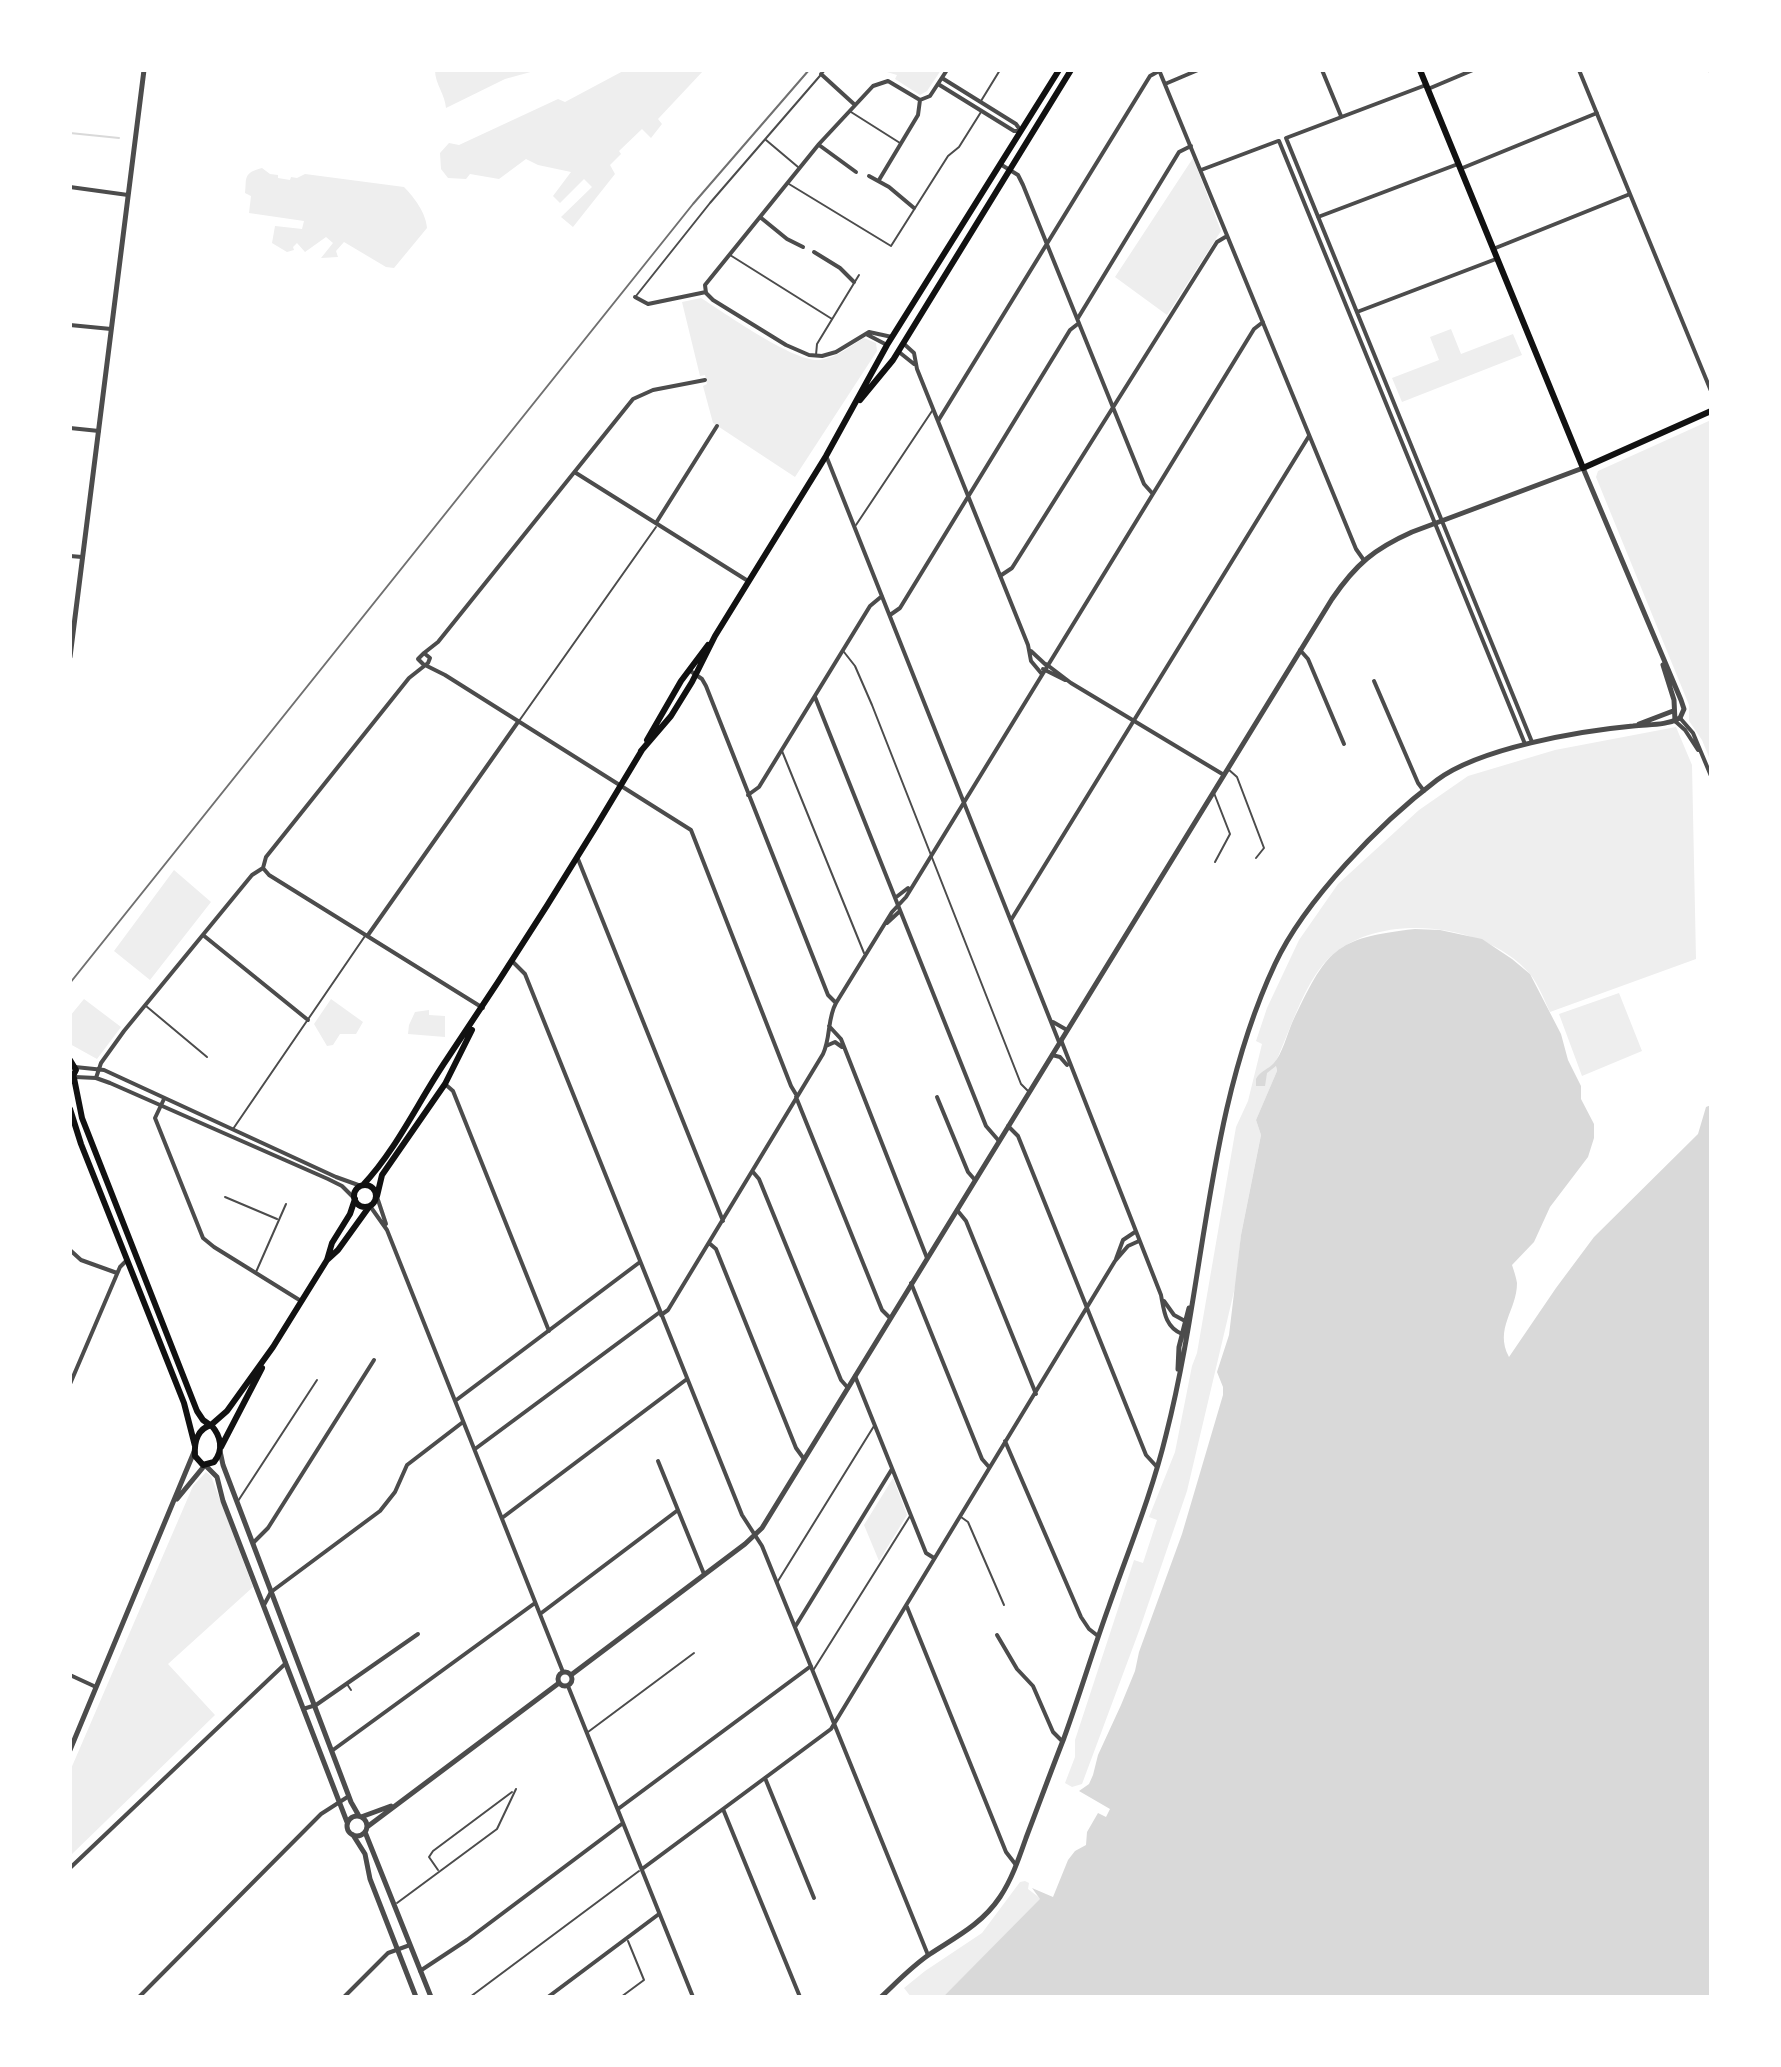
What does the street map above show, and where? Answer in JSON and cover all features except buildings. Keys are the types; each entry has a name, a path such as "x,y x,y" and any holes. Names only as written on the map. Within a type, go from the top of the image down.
{"main road":[{"path":"641,751 673,713 715,636 826,456 887,345 1059,70"},
{"path":"853,409 898,351 1071,70"},
{"path":"1420,70 1583,468 1711,411"},
{"path":"1021,131 1032,135"},
{"path":"892,337 903,343"},
{"path":"887,345 898,351"},
{"path":"327,1260 332,1243 350,1214 355,1191 378,1167 513,962 641,751 661,712 715,636"},
{"path":"70,1109 75,1129 184,1403 197,1462 205,1465 217,1459 273,1347 327,1260 338,1250 377,1196 382,1175 445,1084 483,1008"},
{"path":"72,1062 82,1118 197,1411 211,1425 221,1448"},
{"path":"434,1078 445,1084"},
{"path":"362,1185 372,1187 377,1196"},
{"path":"354,1198 359,1206 370,1206"},
{"path":"127,1260 138,1256"},
{"path":"195,1449 199,1434 227,1411 273,1347"}],"street":[{"path":"70,657 144,70"},
{"path":"892,337 874,331 836,352 816,356 801,353 713,300 706,292 706,282 819,144 880,82 890,82 920,100 928,98 947,70"},
{"path":"1165,84 1198,70"},
{"path":"1322,70 1341,116"},
{"path":"1201,170 1473,70"},
{"path":"1579,70 1711,391"},
{"path":"938,421 1150,76 1159,71 1356,549 1363,559"},
{"path":"823,72 855,105"},
{"path":"942,78 1016,124 1021,131"},
{"path":"938,84 1014,131 1021,131"},
{"path":"879,180 919,114 920,100"},
{"path":"981,102 982,111"},
{"path":"1318,217 1597,113"},
{"path":"1286,138 1438,522"},
{"path":"1279,141 1529,743"},
{"path":"819,144 856,172"},
{"path":"889,615 900,608 1179,152 1191,146"},
{"path":"1000,164 1011,170 1023,185 1144,484 1152,493"},
{"path":"869,176 879,180 914,208"},
{"path":"70,187 128,195"},
{"path":"1493,249 1630,194"},
{"path":"760,217 787,239 803,247"},
{"path":"1000,576 1010,571 1217,242 1227,236"},
{"path":"814,252 840,268 854,282"},
{"path":"1357,312 1497,258"},
{"path":"635,297 648,304 706,292"},
{"path":"474,1449 668,1310 826,1046 836,1003 891,913 899,908 906,897 1254,329 1263,322"},
{"path":"70,325 112,329"},
{"path":"860,336 869,335 887,345"},
{"path":"903,343 914,353 933,410 1028,645 1044,668"},
{"path":"898,351 909,357 917,369"},
{"path":"409,678 419,656 438,642 636,397 653,390 705,380"},
{"path":"657,524 717,426"},
{"path":"70,428 99,431"},
{"path":"1011,920 1309,436"},
{"path":"826,456 1161,1295 1169,1325 1182,1334"},
{"path":"571,1675 755,1535 1348,575 1363,559 1390,542 1583,468 1684,711 1678,719 1529,743 1464,765 1441,777 1388,823 1320,894 1301,920 1276,962 1234,1081 1189,1329 1157,1467 1063,1741 1016,1865 1000,1897 983,1917 928,1955 881,1997"},
{"path":"576,473 748,581"},
{"path":"70,556 82,557"},
{"path":"748,795 759,787 870,606 882,596"},
{"path":"96,1078 99,1069 145,1005 252,875 263,868 266,857 409,678 430,659 438,642"},
{"path":"1028,645 1031,663 1226,772"},
{"path":"1658,648 1674,700 1673,711 1693,733 1711,776"},
{"path":"1300,650 1308,659 1344,744"},
{"path":"424,653 445,675"},
{"path":"418,661 691,830 882,1310 890,1318"},
{"path":"689,670 706,686 828,996 836,1003"},
{"path":"1374,681 1424,791"},
{"path":"815,697 986,1126 999,1141"},
{"path":"1634,725 1673,711"},
{"path":"367,935 518,722"},
{"path":"577,856 723,1221"},
{"path":"263,868 483,1008"},
{"path":"895,898 910,887"},
{"path":"203,935 308,1020"},
{"path":"513,962 525,974 742,1515 755,1535 777,1583 928,1955"},
{"path":"1051,1020 1067,1030"},
{"path":"829,1026 839,1037 927,1258"},
{"path":"826,1046 836,1042 843,1048"},
{"path":"1052,1055 1063,1059 1071,1070"},
{"path":"72,1062 83,1070 99,1069 336,1177 362,1185"},
{"path":"73,1079 96,1078 342,1186 354,1198"},
{"path":"445,1084 453,1091 549,1331"},
{"path":"937,1097 968,1172 975,1180"},
{"path":"164,1099 155,1118 203,1238 301,1301"},
{"path":"1008,1126 1018,1136 1146,1455 1157,1467"},
{"path":"230,1137 233,1130"},
{"path":"753,1172 759,1179 841,1381 848,1388"},
{"path":"377,1196 387,1230 535,1603 563,1672 571,1675"},
{"path":"370,1206 387,1230"},
{"path":"957,1210 965,1219 1036,1394"},
{"path":"642,1869 834,1724 1036,1394 1115,1261 1123,1240 1135,1232"},
{"path":"1115,1261 1129,1245 1139,1241"},
{"path":"709,1243 716,1249 796,1448 804,1459"},
{"path":"70,1250 81,1260 117,1273"},
{"path":"70,1384 117,1273 127,1260"},
{"path":"455,1401 640,1262"},
{"path":"911,1283 982,1459 989,1467"},
{"path":"1161,1295 1173,1314 1185,1321 1189,1329"},
{"path":"1178,1378 1182,1334 1192,1301"},
{"path":"1182,1334 1189,1329"},
{"path":"253,1543 268,1528 374,1360"},
{"path":"855,1376 926,1553 934,1558"},
{"path":"502,1518 687,1379"},
{"path":"264,1605 271,1592 383,1508 395,1492 407,1465 463,1422"},
{"path":"1005,1441 1081,1617 1089,1629 1099,1636"},
{"path":"221,1448 223,1465 349,1796 366,1829 431,1997"},
{"path":"70,1750 195,1449"},
{"path":"658,1461 704,1574"},
{"path":"174,1503 205,1465 217,1477 223,1501 348,1830 365,1854 370,1879 416,1997"},
{"path":"795,1627 892,1469"},
{"path":"540,1614 678,1510"},
{"path":"333,1750 535,1603"},
{"path":"906,1606 1006,1852 1016,1865"},
{"path":"303,1709 316,1705 418,1634"},
{"path":"997,1635 1017,1669 1033,1686 1052,1730 1063,1741"},
{"path":"70,1868 286,1663"},
{"path":"618,1809 812,1668"},
{"path":"559,1683 558,1676 563,1672"},
{"path":"70,1675 96,1687"},
{"path":"568,1686 572,1681 571,1675"},
{"path":"559,1683 568,1686 693,1997"},
{"path":"353,1835 358,1836 392,1806 559,1683"},
{"path":"764,1778 814,1898"},
{"path":"139,1997 321,1814 349,1796"},
{"path":"347,1822 352,1817 392,1806"},
{"path":"723,1809 800,1997"},
{"path":"420,1971 467,1940 623,1823"},
{"path":"548,1997 659,1914"},
{"path":"344,1997 388,1953 410,1945"}],"lane":[{"path":"981,102 1000,70"},
{"path":"635,297 823,72"},
{"path":"787,183 891,246 948,156 959,147 982,111"},
{"path":"850,112 901,143"},
{"path":"765,140 799,168"},
{"path":"856,172 869,176"},
{"path":"803,247 814,252"},
{"path":"729,254 832,319"},
{"path":"816,356 817,344 859,275"},
{"path":"854,527 933,410"},
{"path":"518,722 657,524"},
{"path":"843,651 855,666 866,692 1021,1084 1029,1091"},
{"path":"781,750 860,947 867,955"},
{"path":"1226,772 1237,777 1264,848 1256,858"},
{"path":"1213,792 1230,834 1215,862"},
{"path":"233,1130 367,935"},
{"path":"145,1005 207,1057"},
{"path":"225,1197 278,1220"},
{"path":"255,1273 286,1204"},
{"path":"237,1501 317,1380"},
{"path":"777,1583 875,1425"},
{"path":"812,1668 911,1515"},
{"path":"960,1516 968,1522 1004,1605"},
{"path":"587,1733 694,1653"},
{"path":"346,1683 351,1690"},
{"path":"393,1905 402,1901 498,1827 516,1789 432,1852 429,1857 439,1872"},
{"path":"470,1997 642,1869"},
{"path":"621,1997 644,1980 627,1938"}],"shaded area":[{"path":"435,70 538,70 505,79 446,108"},
{"path":"625,70 704,70 658,119 662,124 651,138 642,129 619,151 621,154 610,165 615,174 573,227 561,217 592,187 584,179 560,203 553,196 571,172 538,165 526,159 499,179 470,174 466,179 448,178 441,169 440,153 449,143 459,145 558,99 565,102"},
{"path":"880,70 941,70 927,91 920,95 895,79 897,75"},
{"path":"1193,158 1221,231 1167,315 1115,277"},
{"path":"262,168 278,175 278,178 290,180 291,177 305,174 404,187 419,206 427,228 394,268 386,267 344,242 336,251 338,257 321,258 333,243 326,237 305,252 297,243 294,250 287,252 272,243 275,226 302,229 304,221 249,213 251,196 245,193 247,177"},
{"path":"701,298 759,335 807,359 831,357 864,338 876,343 877,351 795,477 713,423 703,386 707,384 705,375 700,376 682,302"},
{"path":"1451,329 1461,354 1513,334 1522,355 1402,402 1392,378 1439,360 1430,337"},
{"path":"1711,420 1711,762 1702,740 1689,721 1689,705 1596,477 1598,471"},
{"path":"1676,727 1692,765 1696,959 1550,1012 1530,974 1511,956 1460,933 1402,929 1374,933 1349,943 1328,959 1312,981 1275,1064 1277,1071 1256,1120 1261,1135 1241,1235 1236,1283 1187,1491 1082,1784 1072,1787 1065,1783 1075,1757 1075,1740 1134,1560 1143,1563 1157,1520 1149,1517 1175,1452 1197,1353 1236,1127 1248,1101 1262,1044 1256,1041 1267,1008 1299,940 1338,884 1419,810 1468,776 1555,750"},
{"path":"174,870 211,902 150,980 114,951"},
{"path":"1415,929 1440,930 1482,939 1530,974 1561,1034 1568,1060 1581,1086 1581,1099 1594,1124 1594,1138 1588,1157 1550,1207 1534,1242 1512,1265 1517,1283 1516,1293 1504,1337 1509,1357 1594,1237 1698,1134 1706,1107 1711,1105 1711,1997 943,1997 1040,1899 1032,1888 1053,1897 1068,1860 1075,1851 1086,1845 1087,1832 1098,1813 1106,1817 1110,1809 1079,1791 1089,1784 1098,1755 1135,1671 1182,1534 1223,1395 1217,1372 1229,1335 1241,1235 1261,1135 1256,1120 1277,1071 1276,1066 1267,1073 1265,1086 1256,1086 1256,1079 1277,1059 1314,979 1336,952 1366,937"},
{"path":"1619,993 1642,1051 1582,1076 1559,1014"},
{"path":"84,999 121,1027 97,1059 70,1044 70,1016"},
{"path":"331,999 363,1022 356,1034 340,1034 333,1045 327,1046 314,1024"},
{"path":"429,1010 429,1015 445,1016 445,1037 408,1034 415,1012"},
{"path":"206,1472 211,1476 253,1587 168,1664 215,1715 70,1856 70,1771 193,1486"},
{"path":"893,1478 907,1515 879,1561 864,1525"},
{"path":"1020,1882 1029,1883 1028,1889 1041,1899 943,1997 911,1997 904,1988 982,1933"}],"waterway":[{"path":"70,133 119,138"}],"railway":[{"path":"70,983 693,204 809,70"}]}
